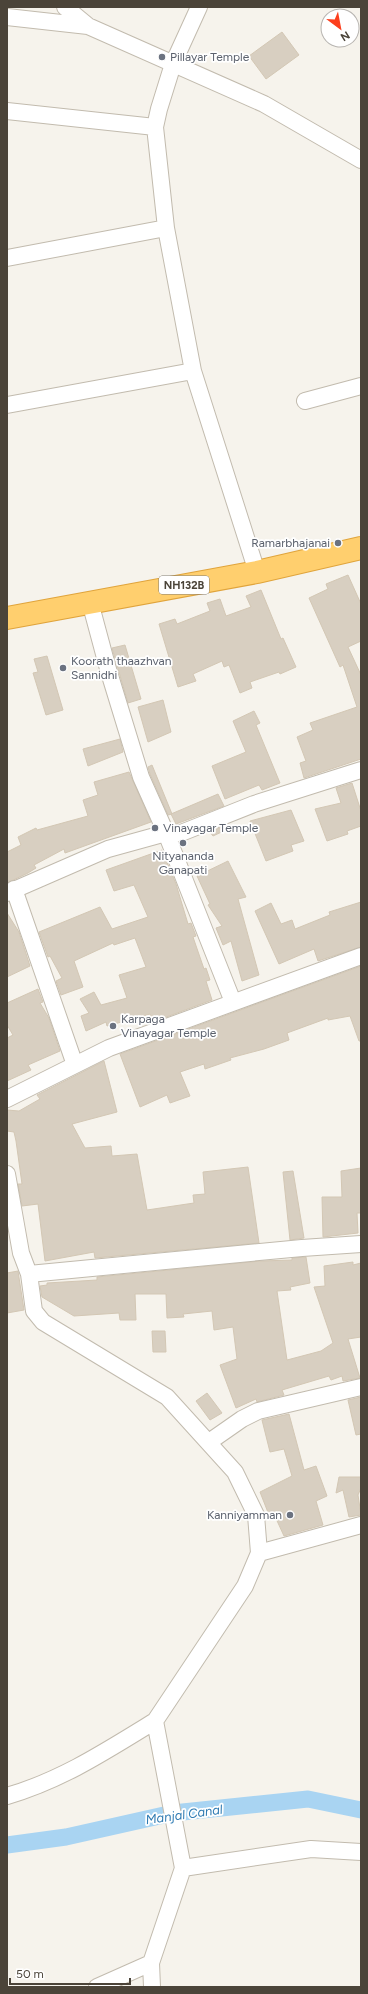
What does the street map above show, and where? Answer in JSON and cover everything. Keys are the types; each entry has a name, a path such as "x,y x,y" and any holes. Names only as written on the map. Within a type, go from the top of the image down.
{"highway":[{"name":"NH132B","path":"7,618 257,572 361,548"}],"street":[{"path":"65,7 88,26 264,104 361,160"},
{"path":"199,7 173,64 155,127 166,228 193,371 257,572"},
{"path":"7,17 88,26"},
{"path":"7,111 155,127"},
{"path":"7,258 166,228"},
{"path":"7,405 193,371"},
{"path":"305,401 361,386"},
{"path":"90,602 141,777 166,833 233,1002"},
{"path":"75,1065 10,891 108,849 166,833 181,833 254,804 361,770"},
{"path":"7,1099 109,1048 361,956"},
{"path":"7,1174 14,1254 29,1274 34,1311 43,1322 167,1396 235,1472 256,1515 259,1553 245,1586 155,1721 76,1769 36,1788 7,1796"},
{"path":"29,1274 302,1248 361,1244"},
{"path":"208,1442 242,1419 258,1412 361,1387"},
{"path":"259,1553 361,1525"},
{"path":"152,1987 151,1963 183,1868 155,1721"},
{"path":"183,1868 311,1849 361,1852"},
{"path":"96,1987 151,1963"}],"building":[{"path":"282,32 299,55 266,79 249,56"},
{"path":"348,575 361,604 361,641 348,647 361,675 361,759 304,778 300,763 306,761 297,737 313,730 310,723 357,707 343,665 340,667 309,598 328,589 326,584"},
{"path":"261,590 281,639 283,638 296,667 280,674 279,672 250,682 252,688 240,693 229,665 224,667 222,661 193,674 196,681 178,687 159,624 175,619 177,624 210,611 207,603 220,599 226,616 251,607 246,596"},
{"path":"125,645 141,699 128,703 112,648"},
{"path":"47,656 63,710 46,715 33,673 38,672 34,659"},
{"path":"163,700 171,732 148,742 138,707"},
{"path":"254,711 260,723 256,725 280,783 262,790 259,785 225,799 212,766 246,752 233,721"},
{"path":"120,739 123,752 88,766 83,749"},
{"path":"152,765 172,814 168,815 150,774 148,767"},
{"path":"129,772 151,822 65,853 64,849 34,865 36,868 28,873 7,883 7,852 21,845 18,837 36,828 37,830 88,816 83,800 98,795 94,782"},
{"path":"352,783 361,811 361,826 347,831 348,834 327,841 315,809 341,803 336,788"},
{"path":"218,794 224,806 176,824 171,814"},
{"path":"291,810 304,841 291,845 293,851 266,861 250,821"},
{"path":"226,825 228,829 213,836 210,832"},
{"path":"162,850 176,884 188,924 191,923 196,936 193,937 204,969 206,968 210,980 206,981 212,1000 153,1022 150,1014 107,1026 106,1022 86,1031 81,1016 89,1013 80,999 94,992 101,1005 127,998 119,975 146,967 135,938 114,945 113,943 74,961 83,987 61,995 56,981 62,978 50,956 48,957 39,932 100,907 112,929 148,917 134,885 114,891 106,870"},
{"path":"228,861 246,897 238,899 259,975 242,981 231,941 223,945 216,928 222,926 208,905 210,904 197,876"},
{"path":"361,902 361,947 318,961 314,949 279,964 255,911 271,903 281,924 292,920 295,929 330,915 329,912"},
{"path":"7,913 19,932 30,966 7,977"},
{"path":"361,966 361,1041 359,1041 350,1016 328,1020 328,1018 287,1033 289,1040 264,1049 230,1058 231,1060 205,1069 204,1064 180,1072 190,1096 170,1103 167,1095 140,1107 120,1054"},
{"path":"38,989 43,1002 40,1003 49,1018 60,1051 28,1065 31,1070 7,1081 7,1038 13,1035 7,1025 7,1003"},
{"path":"104,1061 117,1112 72,1124 85,1148 111,1146 112,1156 137,1154 147,1210 194,1203 193,1195 205,1194 203,1172 248,1167 259,1243 95,1258 94,1252 45,1261 38,1204 22,1206 18,1184 22,1184 16,1141 14,1132 7,1131 7,1110 19,1111 40,1099 37,1095"},
{"path":"361,1168 361,1213 357,1213 358,1233 323,1237 322,1197 342,1197 341,1171"},
{"path":"293,1171 304,1238 290,1240 283,1172"},
{"path":"306,1257 310,1283 290,1287 291,1290 277,1291 287,1360 321,1351 333,1343 314,1287 325,1286 324,1266 353,1262 353,1265 361,1263 361,1337 348,1339 360,1378 343,1381 342,1376 331,1380 329,1376 282,1390 284,1395 257,1402 256,1399 236,1408 220,1365 237,1359 233,1327 214,1330 212,1311 183,1314 184,1317 167,1318 166,1294 135,1294 136,1320 120,1320 119,1313 74,1316 42,1297 40,1286 47,1285 47,1283 97,1280 97,1277 261,1261 292,1260 292,1258"},
{"path":"18,1271 24,1310 7,1313 7,1273"},
{"path":"152,1331 165,1331 166,1352 153,1352"},
{"path":"207,1393 222,1413 210,1420 196,1401"},
{"path":"361,1397 361,1434 356,1435 348,1400"},
{"path":"289,1414 304,1470 316,1466 327,1496 316,1501 323,1525 284,1536 273,1512 269,1515 260,1492 292,1476 284,1449 270,1452 262,1420"},
{"path":"339,1477 361,1477 361,1488 358,1495 361,1515 349,1517 343,1490 336,1493"}],"waterway":[{"name":"Manjal Canal","path":"7,1845 66,1837 173,1813 308,1799 361,1810"}],"place":[{"name":"Pillayar Temple","path":"162,57"},
{"name":"Ramarbhajanai","path":"338,543"},
{"name":"Koorath thaazhvan Sannidhi","path":"63,668"},
{"name":"Vinayagar Temple","path":"155,828"},
{"name":"Nityananda Ganapati","path":"183,843"},
{"name":"Karpaga Vinayagar Temple","path":"113,1026"},
{"name":"Kanniyamman","path":"290,1515"}]}
